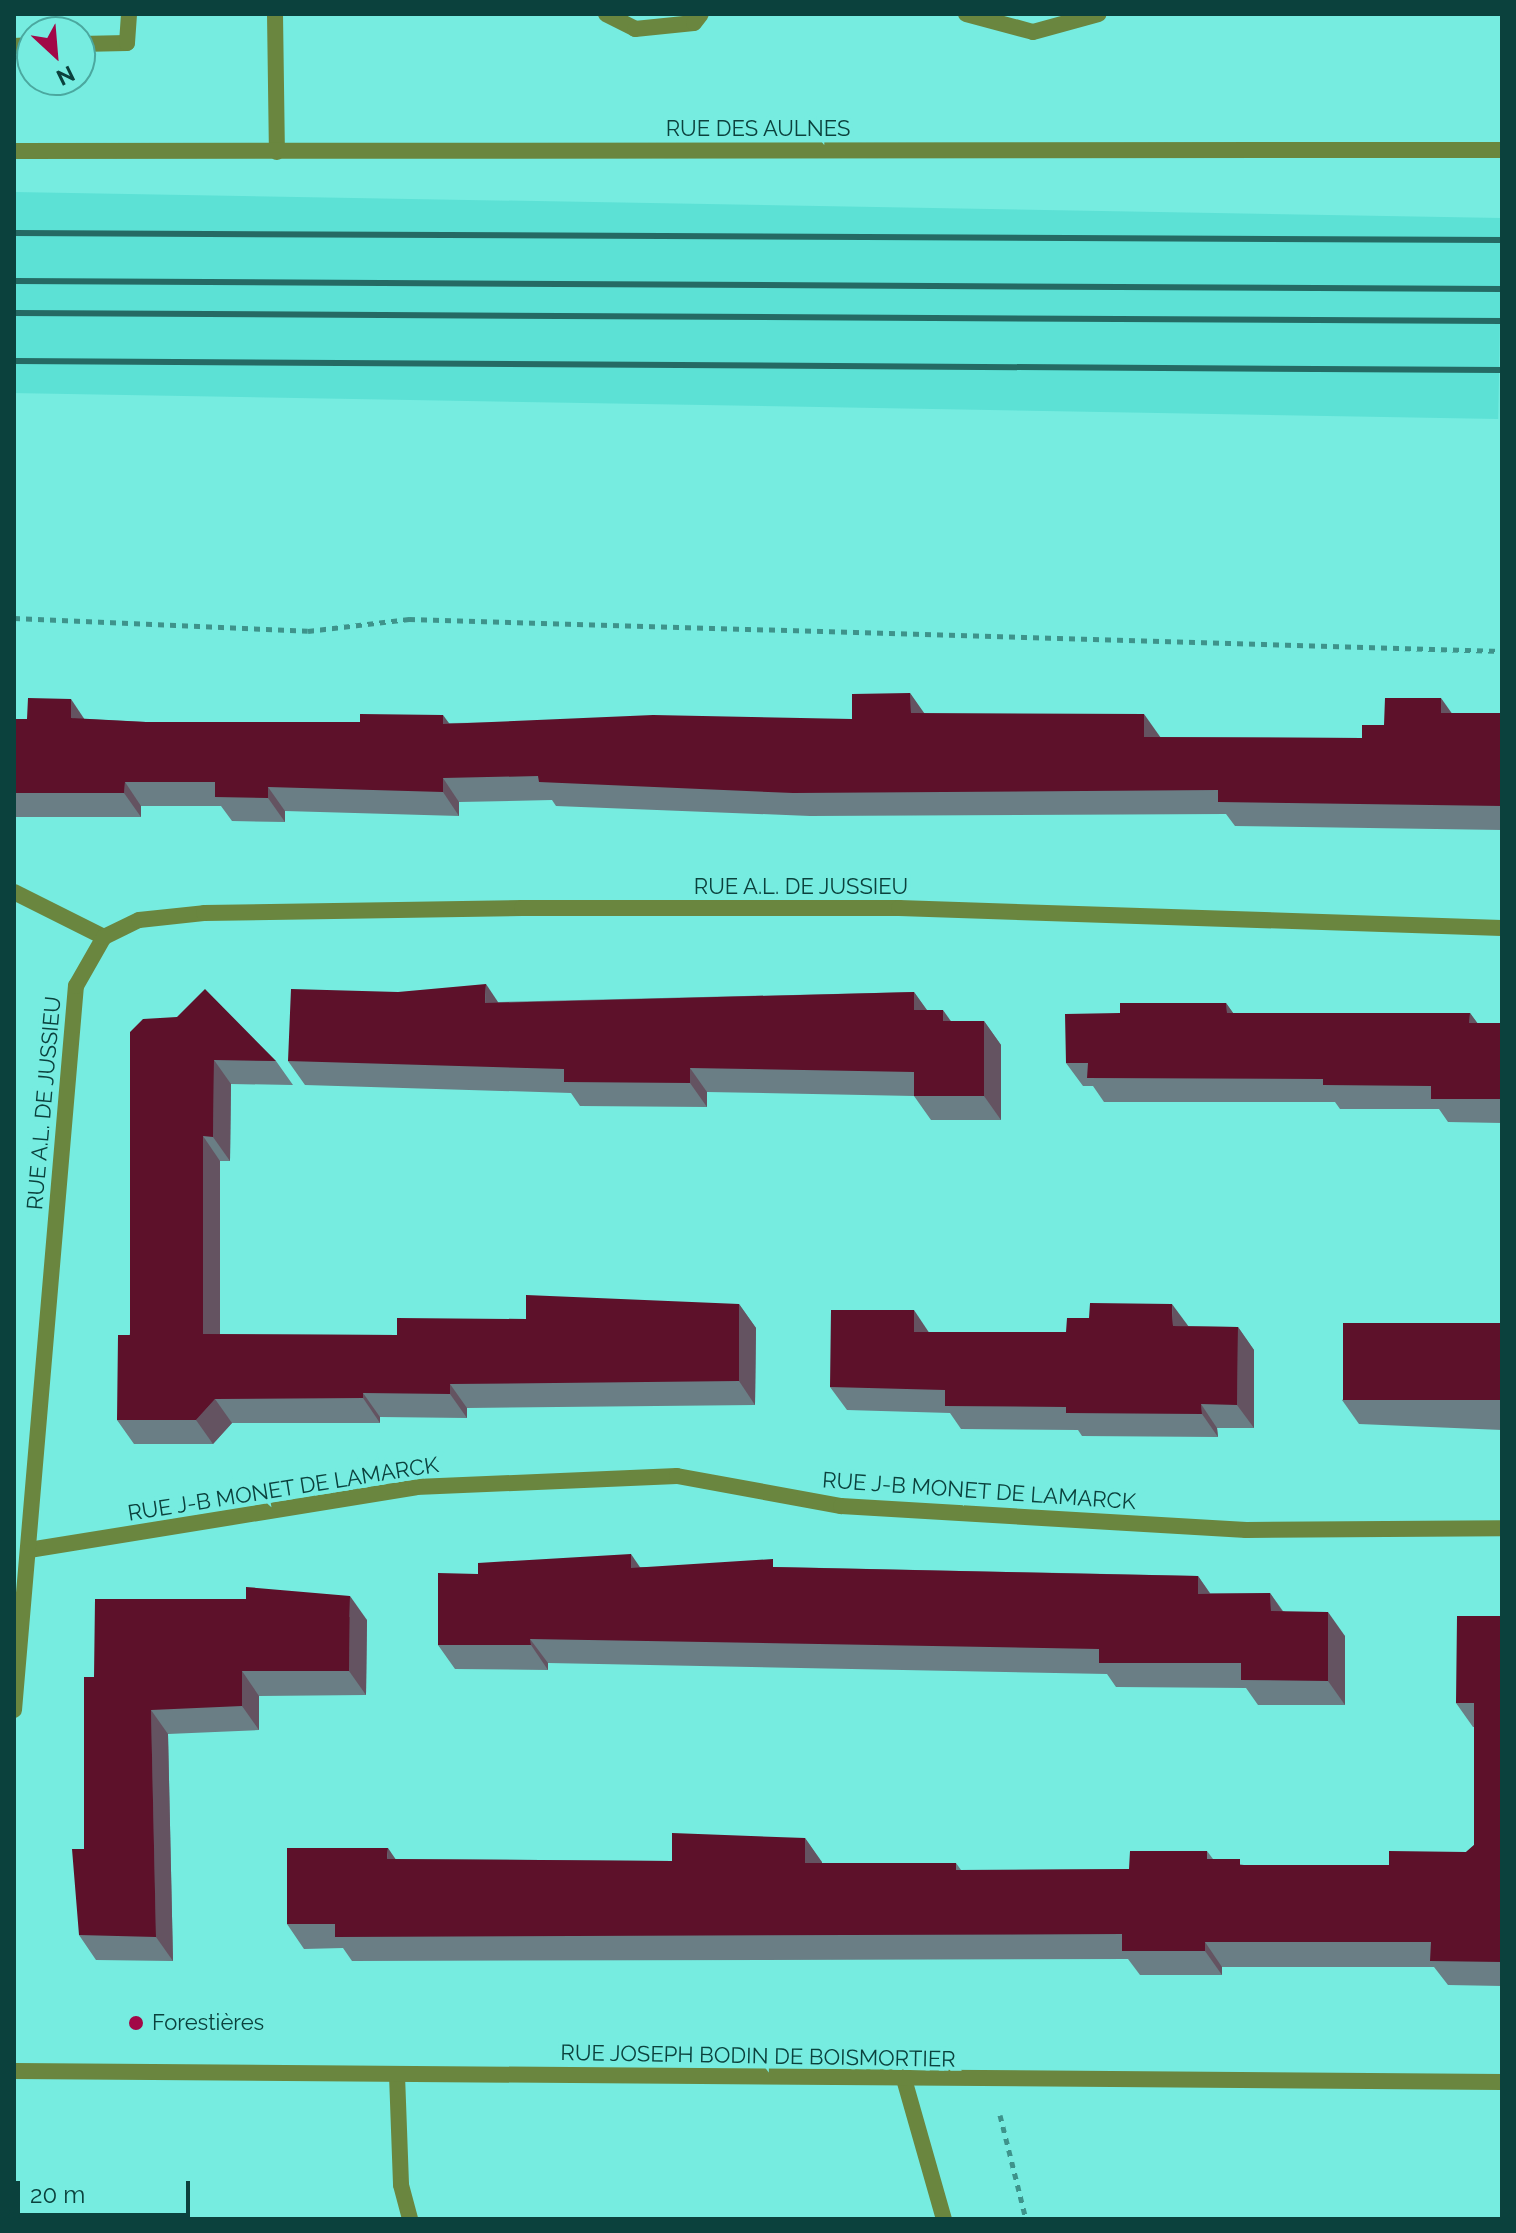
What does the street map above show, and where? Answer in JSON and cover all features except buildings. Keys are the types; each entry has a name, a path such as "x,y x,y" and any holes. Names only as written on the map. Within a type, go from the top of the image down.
{"street":[{"path":"96,44 127,43 129,14"},
{"path":"275,14 277,152"},
{"path":"606,14 635,29 694,23 701,14"},
{"path":"966,14 1033,32 1099,14"},
{"name":"RUE DES AULNES","path":"14,151 1502,150"},
{"path":"14,892 104,937"},
{"name":"RUE A.L. DE JUSSIEU","path":"14,1710 76,986 104,937 139,920 204,913 522,908 899,908 1502,928"},
{"name":"RUE J-B MONET DE LAMARCK","path":"29,1550 416,1487 677,1476 841,1506 1246,1530 1502,1528"},
{"name":"RUE JOSEPH BODIN DE BOISMORTIER","path":"14,2071 992,2082 1502,2082"},
{"path":"397,2075 401,2185 410,2219"},
{"path":"904,2079 944,2219"}],"path":[{"path":"14,618 308,631 409,619 1502,651"},
{"path":"992,2082 1026,2219"}],"shaded area":[{"path":"14,192 1502,218 1498,419 14,393"}],"railway":[{"path":"14,233 1502,240"},
{"path":"14,281 1502,289"},
{"path":"14,313 1502,321"},
{"path":"14,361 1502,370"}],"place":[{"name":"Forestières","path":"136,2023"}]}
